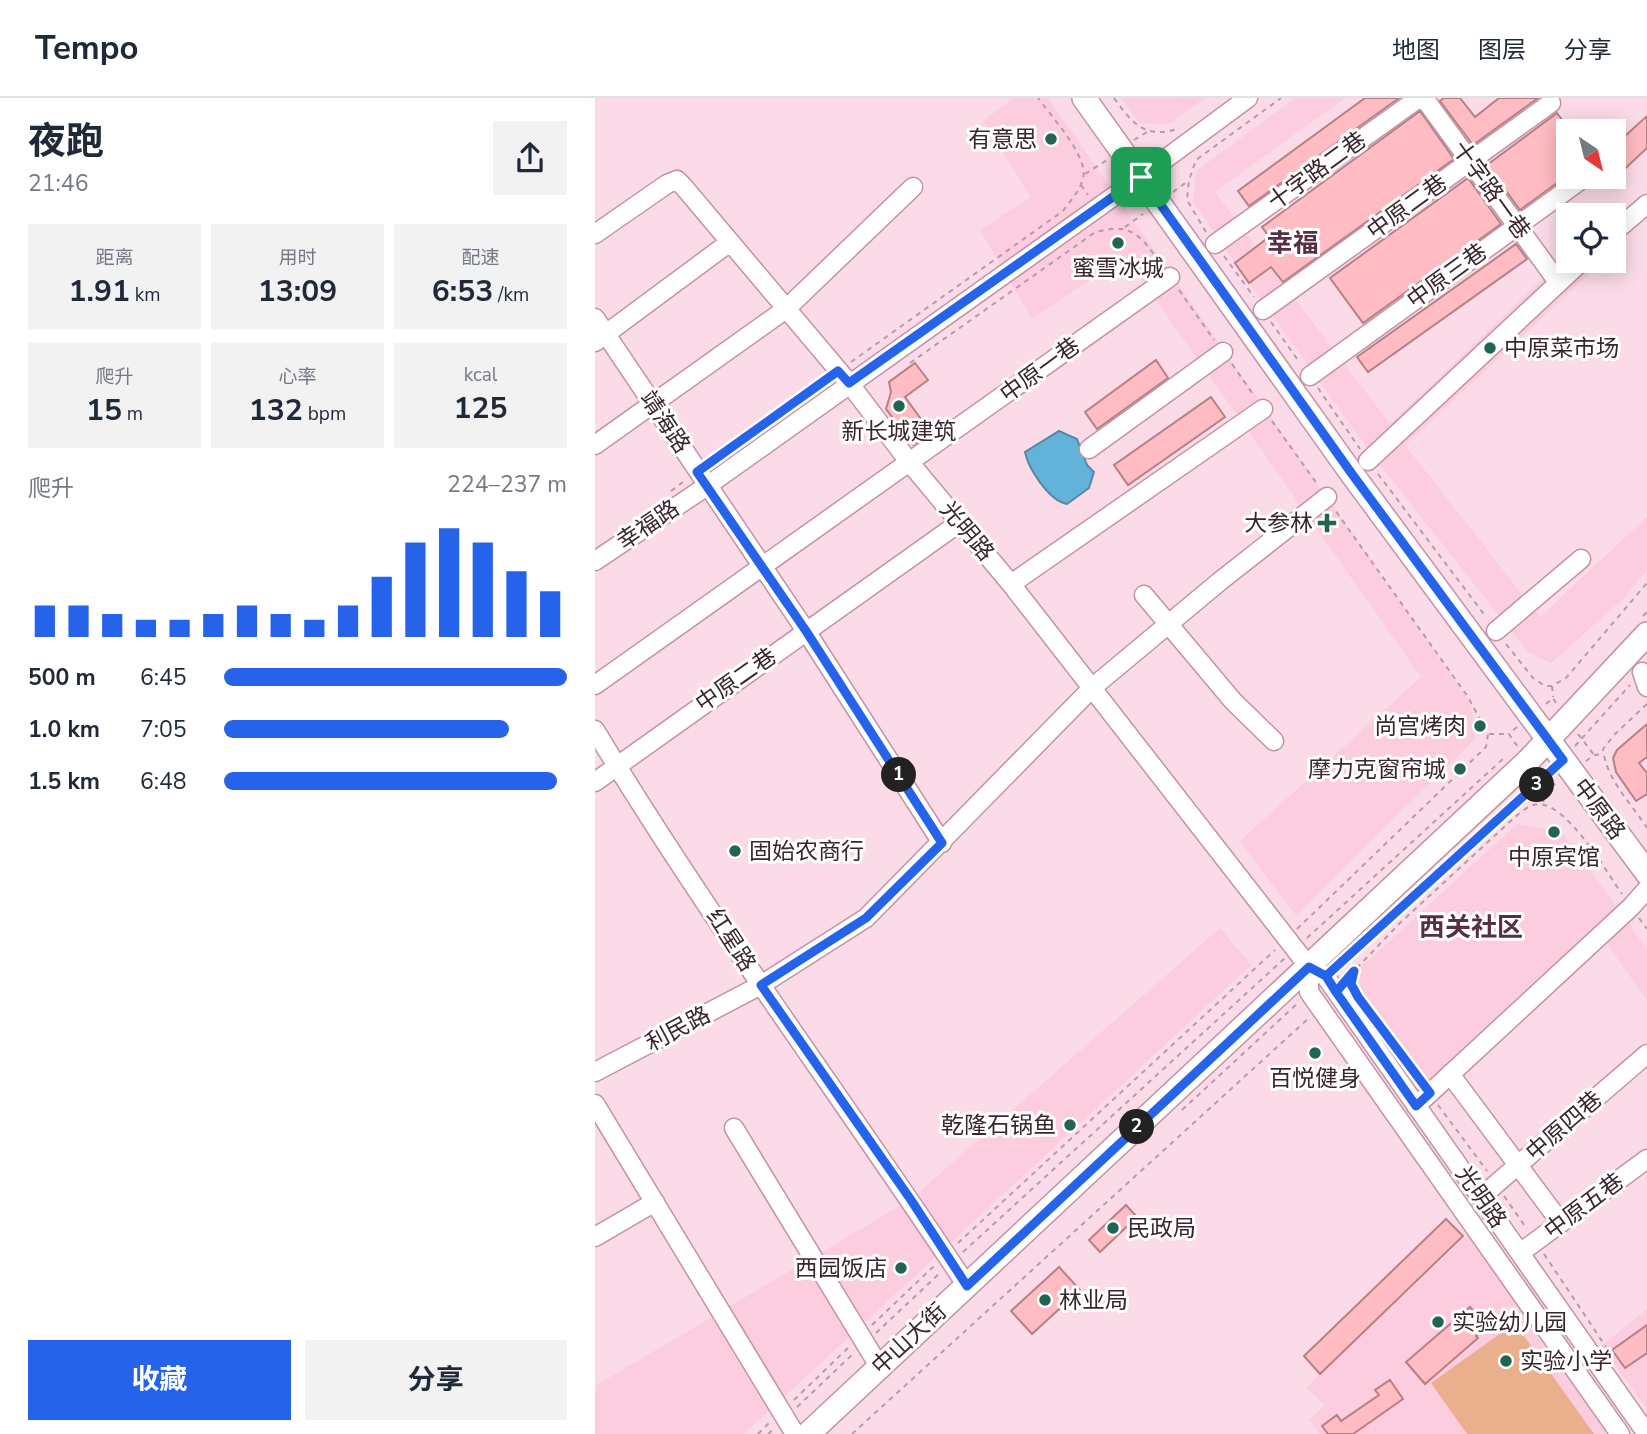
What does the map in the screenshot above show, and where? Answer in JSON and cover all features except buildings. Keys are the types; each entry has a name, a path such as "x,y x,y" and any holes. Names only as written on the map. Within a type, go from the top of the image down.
{"main road":[{"name":"中原路","path":"1084,98 1352,474 1647,873"},
{"name":"中山大街","path":"808,1434 1310,964 1544,734 1643,628"}],"street":[{"name":"幸福路","path":"595,561 843,377 1141,177 1248,98"},
{"name":"十字路二巷","path":"1215,244 1419,98"},
{"name":"十字路一巷","path":"1424,98 1558,282"},
{"name":"中原二巷","path":"1263,310 1551,103"},
{"name":"光明路","path":"595,234 667,184 677,180 843,377 910,463 1011,584 1310,964 1346,992 1416,1106 1647,1434"},
{"path":"595,444 786,309 913,187"},
{"name":"中原三巷","path":"1310,376 1568,189"},
{"path":"1626,222 1647,204"},
{"path":"600,338 730,242"},
{"path":"1368,461 1568,273"},
{"name":"中原一巷","path":"595,685 1170,277"},
{"name":"靖海路","path":"595,318 600,338 652,404 806,631 942,843"},
{"path":"1089,449 1223,352"},
{"path":"1011,584 1263,409"},
{"name":"利民路","path":"595,1072 761,985 866,918 1093,687 1327,498"},
{"name":"中原二巷","path":"595,782 959,523"},
{"path":"1496,631 1581,559"},
{"path":"1144,595 1233,701 1274,741"},
{"name":"红星路","path":"595,730 761,985 967,1286"},
{"path":"1416,1106 1631,907 1647,888"},
{"path":"1309,992 1310,964"},
{"name":"光明路","path":"1309,992 1620,1434"},
{"name":"中原四巷","path":"1481,1197 1647,1054"},
{"path":"1450,1074 1561,1223"},
{"path":"595,1104 795,1434"},
{"path":"734,1128 879,1366"},
{"name":"中原五巷","path":"1520,1253 1647,1159"},
{"path":"595,1237 655,1202"}],"path":[{"path":"667,494 702,479 843,377 1063,211 1078,191 1084,175 1083,161 1038,98"},
{"path":"1114,98 1134,125 1148,131 1166,133 1186,124"},
{"path":"1281,98 1206,151 1193,165 1187,200 1368,461 1496,631 1533,678 1545,686 1552,686 1566,678 1647,583"},
{"path":"1643,628 1647,612"},
{"path":"768,1434 951,1263 1310,964 1563,760 1644,679"},
{"path":"1552,686 1553,698"},
{"path":"1647,704 1603,749 1613,779 1647,828"},
{"path":"1488,734 1509,734"},
{"path":"1519,747 1544,734"},
{"path":"1310,964 1509,754"},
{"path":"1594,755 1603,754"},
{"path":"1543,804 1547,790"},
{"path":"1346,992 1354,971 1400,923 1515,817 1533,805 1543,804 1568,819 1647,929"},
{"path":"1346,992 1354,971"},
{"path":"1176,1116 1309,992"},
{"path":"852,1434 1320,1008"},
{"path":"1398,1052 1496,1184 1618,1364"}],"shaded area":[{"path":"1014,98 1048,98 1471,704 1475,739 1296,915 1240,841 1421,677 1125,256 1032,319 980,230 1031,197 983,121"},
{"path":"1121,98 1205,98 1169,124 1140,123"},
{"path":"1295,98 1345,98 1215,192 1256,247 1235,263 1193,202 1196,171"},
{"path":"1556,266 1556,273 1590,273 1405,445 1540,617 1647,517 1647,570 1623,599 1551,663 1527,651 1373,456 1249,283 1271,267 1390,424"},
{"path":"1517,824 1562,832 1647,949 1647,1000 1597,930 1430,1085 1356,991 1360,968"},
{"path":"1220,928 1251,965 744,1434 595,1434 595,1386 910,1200"},
{"path":"1470,1233 1614,1434 1320,1434 1309,1420 1325,1405 1306,1388"},
{"path":"1647,1309 1647,1409 1601,1346"},
{"name":"实验小学","path":"1515,1323 1594,1434 1467,1434 1431,1383"}],"water":[{"path":"1059,431 1077,439 1087,465 1094,472 1089,488 1067,504 1053,497 1040,483 1025,452"}],"place":[{"name":"有意思","path":"1051,139"},
{"name":"蜜雪冰城","path":"1118,243"},
{"name":"中原菜市场","path":"1490,348"},
{"name":"新长城建筑","path":"899,406"},
{"name":"大参林","path":"1327,523"},
{"name":"尚宫烤肉","path":"1480,726"},
{"name":"摩力克窗帘城","path":"1460,769"},
{"name":"中原宾馆","path":"1554,832"},
{"name":"固始农商行","path":"735,851"},
{"name":"百悦健身","path":"1315,1053"},
{"name":"乾隆石锅鱼","path":"1070,1125"},
{"name":"民政局","path":"1113,1228"},
{"name":"西园饭店","path":"901,1268"},
{"name":"林业局","path":"1045,1300"},
{"name":"实验幼儿园","path":"1438,1322"},
{"name":"实验小学","path":"1506,1361"}],"district":[{"name":"幸福","path":"1293,243"},
{"name":"西关社区","path":"1471,927"}],"route":[{"path":"1141,177 849,383 838,371 697,472 806,631 942,843 866,918 761,985 911,1200 967,1286 1309,967 1326,976 1336,992 1416,1106 1430,1093 1358,997 1351,984 1354,971 1336,992 1326,976 1563,760 1352,474 1141,177"}]}
